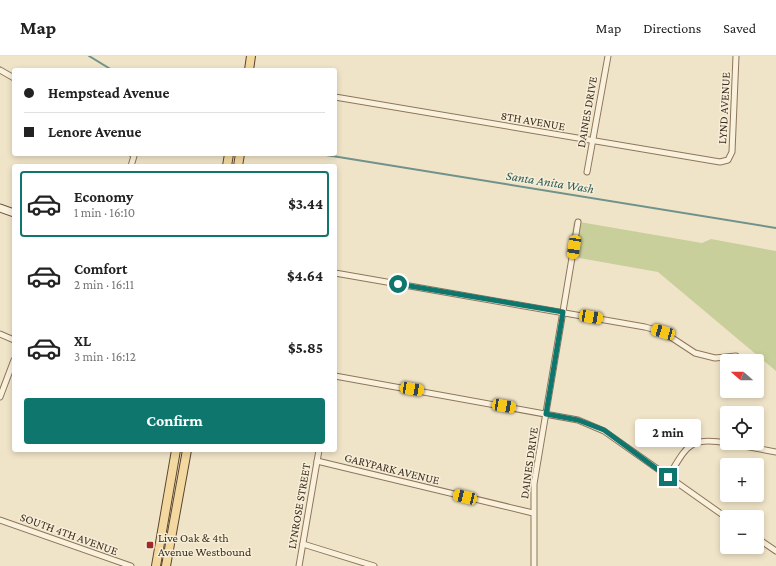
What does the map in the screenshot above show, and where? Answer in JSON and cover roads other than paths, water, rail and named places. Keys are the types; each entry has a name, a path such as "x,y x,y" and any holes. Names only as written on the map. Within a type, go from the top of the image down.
{"main road":[{"path":"249,68 251,56"},
{"path":"156,566 176,452"},
{"path":"166,566 187,452"}],"street":[{"name":"DAINES DRIVE","path":"587,172 608,56"},
{"name":"LYND AVENUE","path":"728,160 732,152 736,56"},
{"path":"0,70 12,77"},
{"name":"8TH AVENUE","path":"337,97 720,162 728,160"},
{"path":"0,208 12,212"},
{"name":"DAINES DRIVE","path":"534,566 534,484 578,222"},
{"path":"337,272 645,327 663,332 695,353 720,358"},
{"path":"0,334 12,339"},
{"path":"0,397 12,365"},
{"path":"337,376 578,420 604,430 720,513"},
{"path":"668,477 686,448 697,441 710,440 720,442"},
{"path":"764,450 776,452"},
{"name":"LYNROSE STREET","path":"299,566 319,452"},
{"name":"GARYPARK AVENUE","path":"317,461 533,513"},
{"name":"SOUTH 4TH AVENUE","path":"0,520 131,566"},
{"path":"764,543 776,551"},
{"path":"303,544 374,566"}],"waterway":[{"name":"Santa Anita Wash","path":"89,56 109,68"},
{"name":"Santa Anita Wash","path":"332,156 776,228"}],"place":[{"name":"Live Oak & 4th Avenue Westbound","path":"150,545"}]}
